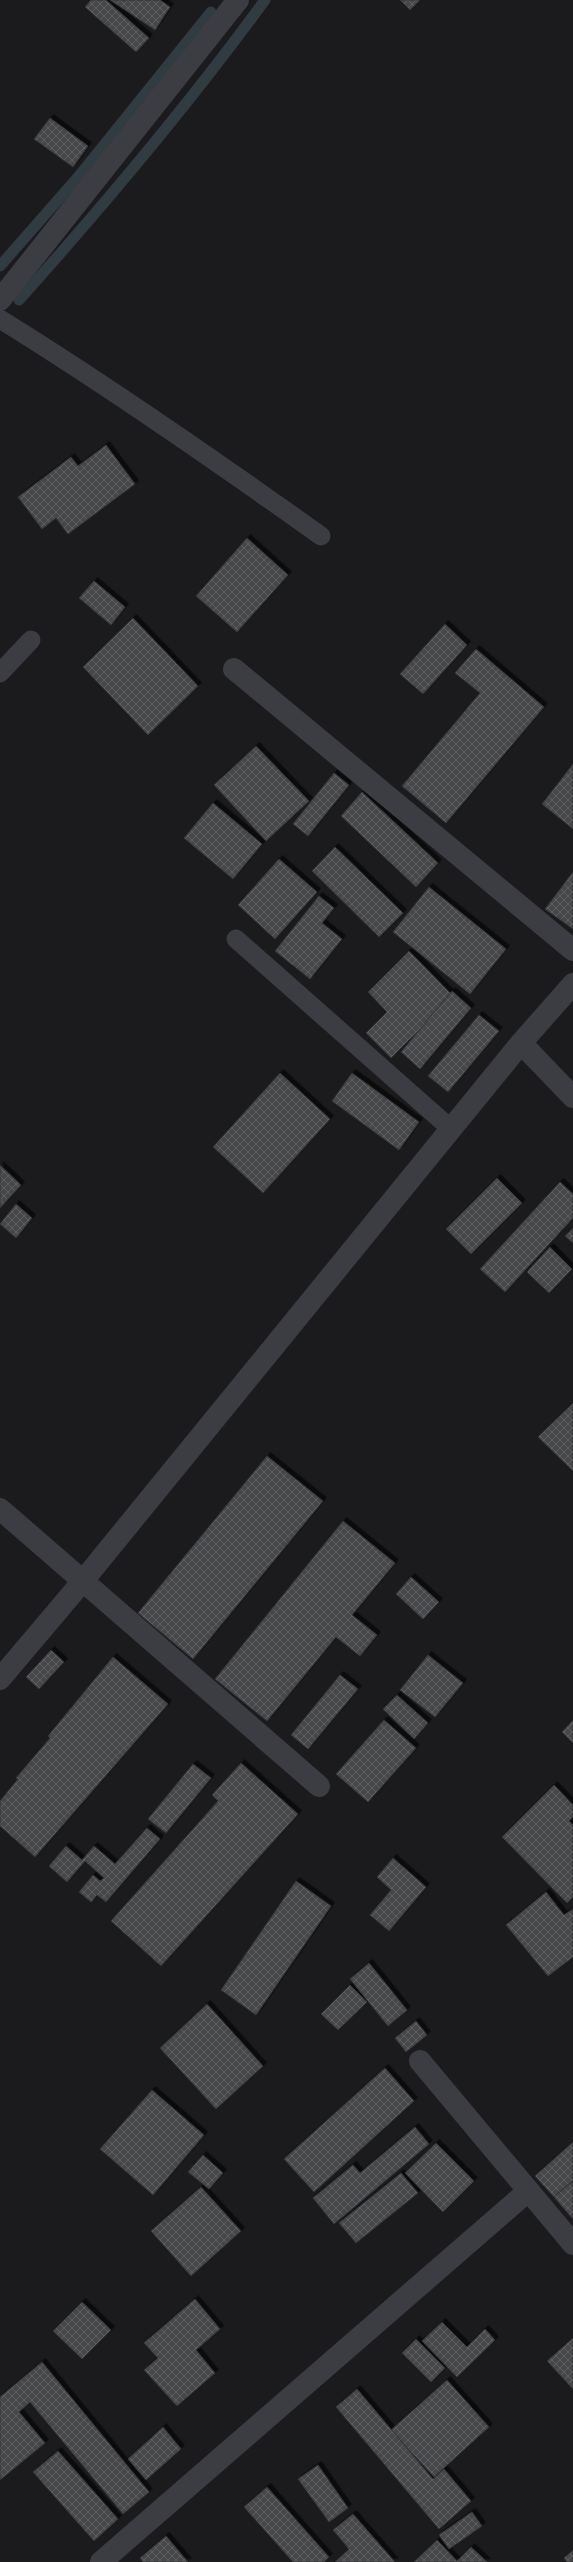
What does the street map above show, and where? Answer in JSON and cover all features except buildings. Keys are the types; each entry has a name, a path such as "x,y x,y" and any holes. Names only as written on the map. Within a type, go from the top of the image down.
{"street":[{"path":"0,300 238,0"},
{"path":"234,669 573,950"},
{"path":"0,1679 82,1582 520,1043 573,984"},
{"path":"520,1043 573,1097"},
{"path":"0,1509 82,1582 320,1786"},
{"path":"420,2061 527,2192 573,2244"},
{"path":"100,2562 527,2192"}],"lane":[{"path":"0,319 64,359 190,443 321,536"},
{"path":"0,673 31,640"},
{"path":"236,939 450,1128"}],"waterway":[{"path":"19,300 146,153 207,77 265,0"},
{"path":"0,266 79,176 211,12"}]}
